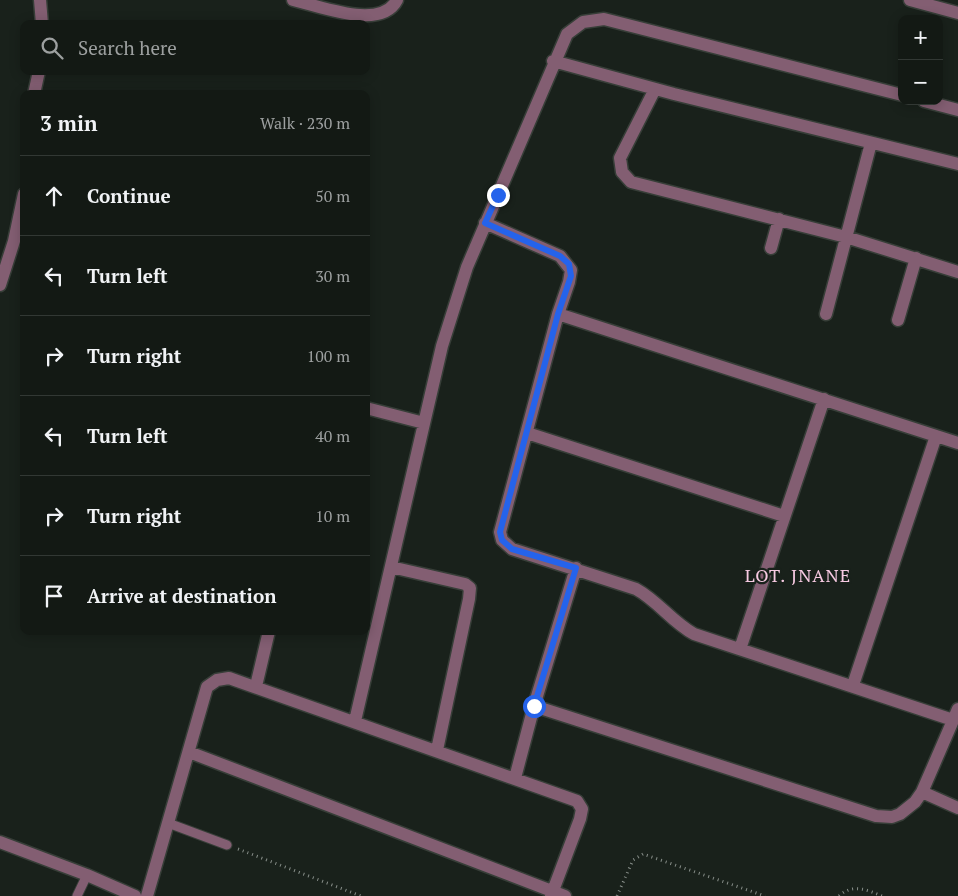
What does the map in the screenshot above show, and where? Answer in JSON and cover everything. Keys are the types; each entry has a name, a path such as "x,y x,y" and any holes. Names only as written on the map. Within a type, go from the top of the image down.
{"street":[{"path":"40,0 42,20"},
{"path":"293,0 372,16 388,11 397,0"},
{"path":"910,0 958,13"},
{"path":"354,721 454,304 485,223 554,61 564,39 574,27 594,19 604,19 898,95"},
{"path":"554,61 655,89 958,164"},
{"path":"35,90 38,75"},
{"path":"655,89 620,158 620,166 626,178 637,185 846,237 958,272"},
{"path":"939,105 958,110"},
{"path":"826,314 871,143"},
{"path":"0,285 14,241 20,213"},
{"path":"771,248 779,219"},
{"path":"485,223 565,260 571,270 571,276 558,314 500,532 502,540 512,549 576,568 636,589 653,600 683,629 853,685 956,714 922,792 915,802 900,814 892,817 876,816 534,706"},
{"path":"898,320 916,258"},
{"path":"558,314 958,443"},
{"path":"740,649 824,399"},
{"path":"370,409 424,423"},
{"path":"527,433 784,516"},
{"path":"853,685 936,436"},
{"path":"391,567 465,584 470,588 437,750"},
{"path":"515,778 534,706 576,568"},
{"path":"256,686 269,635"},
{"path":"147,896 207,687 217,680 229,678 574,799 582,809 580,819 552,894"},
{"path":"189,752 552,894 565,896"},
{"path":"922,792 958,808"},
{"path":"0,842 87,875 135,896"}],"lane":[{"path":"168,823 227,845"},
{"path":"77,896 87,875"}],"path":[{"path":"227,845 361,896"},
{"path":"617,896 633,860 643,854 765,896"},
{"path":"839,896 846,891 859,888 882,896"}],"district":[{"name":"LOT. JNANE","path":"798,576"}],"route":[{"path":"498,195 485,223 560,256 569,264 571,270 571,276 558,314 500,532 504,544 512,549 576,568 534,706"}]}
